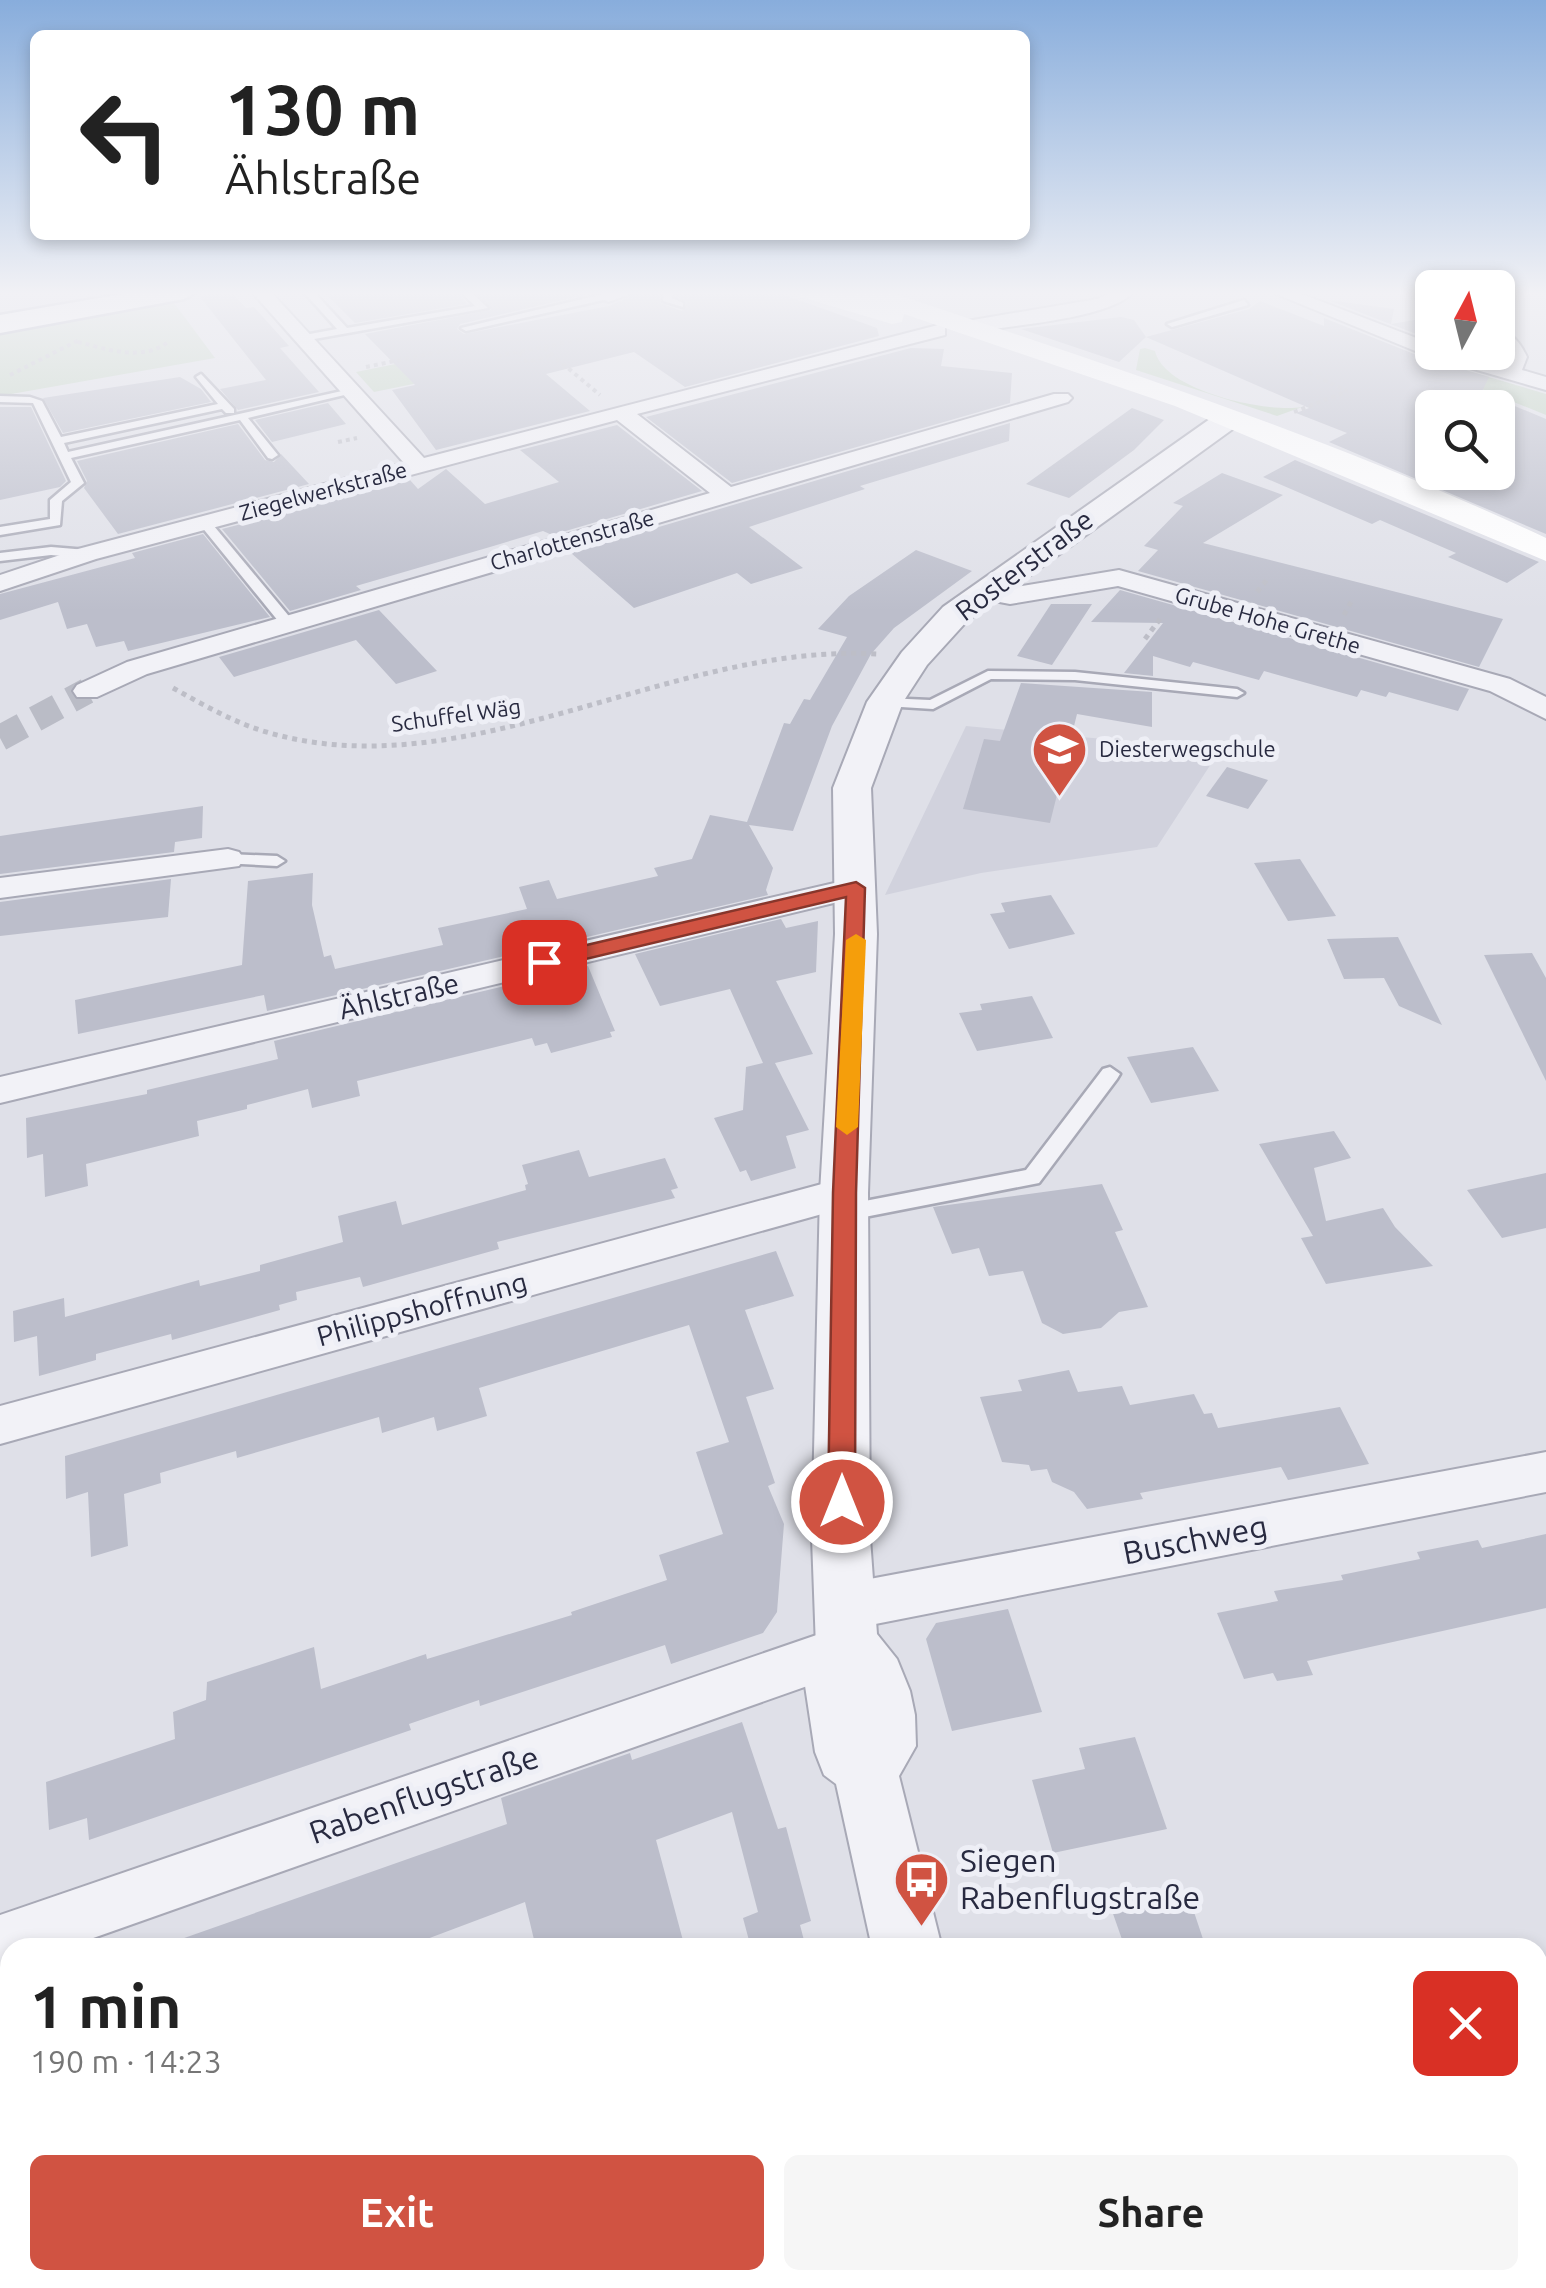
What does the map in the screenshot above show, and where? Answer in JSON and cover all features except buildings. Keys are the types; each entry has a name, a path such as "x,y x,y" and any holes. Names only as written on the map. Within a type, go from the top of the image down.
{"main road":[{"path":"1137,398 1170,410 1228,420 1388,480 1544,547"}],"street":[{"path":"356,398 418,465"},
{"name":"Ziegelwerkstraße","path":"0,583 86,554 674,398"},
{"name":"Charlottenstraße","path":"86,690 137,668 1060,398"},
{"path":"620,412 727,494"},
{"name":"Rosterstraße","path":"904,1938 864,1765 847,1752 835,1680 845,1628 844,1203 856,888 852,788 885,702 914,659 982,592 1228,420"},
{"name":"Grube Hohe Grethe","path":"982,592 1010,596 1119,578 1500,684 1528,696 1546,711"},
{"path":"0,888 228,859"},
{"name":"Ählstraße","path":"0,1090 856,888"},
{"name":"Philippshoffnung","path":"0,1425 844,1203"},
{"name":"Buschweg","path":"845,1628 1546,1472"},
{"name":"Rabenflugstraße","path":"11,1938 845,1628"}],"lane":[{"path":"216,398 243,419 272,455"},
{"path":"64,456 328,398"},
{"path":"0,399 34,402 78,483 56,500 56,522 0,531"},
{"path":"56,440 222,406"},
{"path":"206,524 288,624"},
{"path":"0,557 51,550 86,554"},
{"path":"885,702 933,706 988,675 1075,676 1237,694"},
{"path":"228,859 277,861"},
{"path":"844,1203 1032,1177 1110,1074"}],"path":[{"path":"603,398 620,412"},
{"name":"Schuffel Wäg","path":"137,668 204,706 273,734 317,743 388,744 462,737 530,723 548,714 668,682 800,654 847,650"}],"shaded area":[{"name":"Diesterwegschule","path":"966,726 1220,750 1157,847 981,873 885,895"}],"green space":[{"path":"1221,398 1265,406 1302,407 1277,416"},
{"path":"1515,398 1546,398 1546,415 1515,402"}],"tunnel":[{"path":"0,738 87,691"}],"slow traffic":[{"path":"847,1127 856,940"}],"place":[{"name":"Diesterwegschule","path":"1060,798"},
{"name":"Siegen Rabenflugstraße","path":"921,1928"}],"route":[{"path":"544,962 856,888 844,1193 842,1502"}]}
